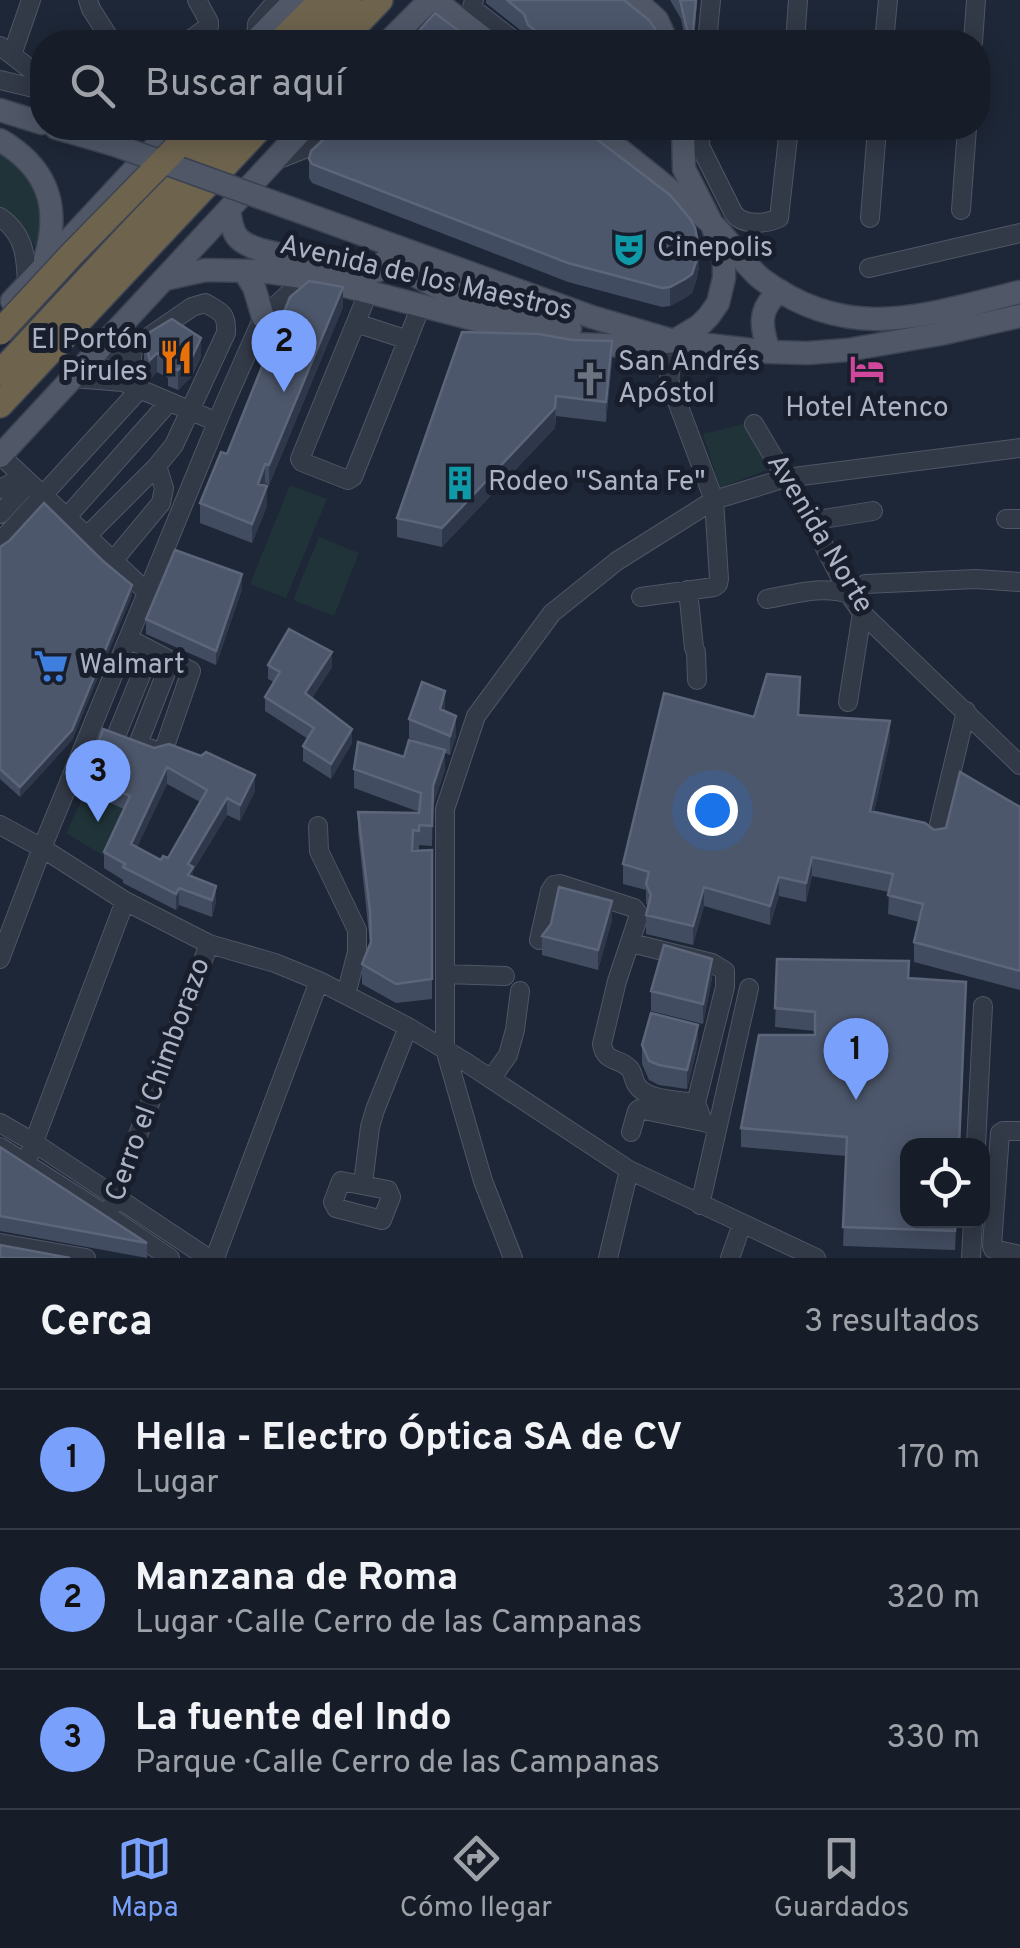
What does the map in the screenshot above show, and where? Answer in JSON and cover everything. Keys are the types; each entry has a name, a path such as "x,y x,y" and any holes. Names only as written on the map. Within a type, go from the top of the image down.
{"highway":[{"path":"281,30 322,0"},
{"path":"320,30 349,0"},
{"path":"351,30 380,0"},
{"path":"0,332 184,140"},
{"path":"0,374 217,140"},
{"path":"0,405 249,140"}],"main road":[{"path":"269,30 280,0"},
{"path":"635,0 657,20 661,30"},
{"path":"653,0 674,30"},
{"path":"400,30 438,4 472,30"},
{"path":"0,110 30,119"},
{"path":"0,140 30,162 50,200 52,237 43,266"},
{"name":"Avenida de los Maestros","path":"98,140 284,206 381,250 674,341 808,353 940,334 1020,316"},
{"path":"0,314 162,140"},
{"path":"0,456 293,140"},
{"path":"607,140 712,224 761,279 819,312 886,319 928,314 1020,292"},
{"path":"648,173 661,162 670,140"},
{"path":"674,341 699,326 718,303 724,263 712,224 684,169 683,140"},
{"path":"229,209 236,237 248,245 346,272 373,274 379,270 381,250"},
{"path":"381,250 414,304"},
{"path":"381,250 435,286 634,346"},
{"name":"Avenida de los Maestros","path":"165,279 206,270 260,271 322,280 570,344 634,346 674,341"},
{"path":"244,271 263,316"},
{"path":"769,352 761,320 771,298 780,291"}],"street":[{"path":"30,69 6,51 31,0"},
{"path":"88,0 104,30"},
{"path":"197,0 209,22 203,30"},
{"path":"474,0 472,8 500,30"},
{"path":"709,30 711,0"},
{"path":"796,30 798,0"},
{"path":"885,30 888,0"},
{"path":"974,30 976,0"},
{"path":"405,30 410,20"},
{"path":"0,80 30,87"},
{"path":"272,162 324,140"},
{"path":"700,140 702,152 739,221 760,222 779,218 788,140"},
{"path":"870,218 877,140"},
{"path":"960,210 966,140"},
{"path":"0,217 20,236 24,246 27,285"},
{"path":"869,268 1020,232"},
{"path":"0,959 42,848 263,316 287,295 346,272"},
{"path":"368,294 300,459 348,480 354,477 408,340 414,304"},
{"path":"356,324 408,340"},
{"path":"0,514 131,386 130,359 134,347 193,337 189,410 180,436 157,466 86,537"},
{"path":"111,338 131,386"},
{"path":"641,596 718,584 714,500 671,389 669,370 674,341"},
{"path":"73,378 131,386 217,422"},
{"path":"66,518 169,402"},
{"name":"Avenida Norte","path":"754,424 811,521 857,589 862,613 1020,765"},
{"path":"513,1258 483,1182 445,1049 446,809 476,716 552,613 616,561 714,500 786,478 1020,448"},
{"path":"0,456 148,593"},
{"path":"112,562 161,503 164,488 157,466"},
{"path":"0,490 32,485"},
{"path":"0,542 32,485"},
{"path":"811,521 873,511"},
{"path":"767,600 818,590 976,578 1020,582"},
{"path":"688,590 696,680"},
{"path":"848,702 862,613"},
{"path":"92,728 162,752 189,668 129,639"},
{"path":"116,736 151,651"},
{"path":"138,744 171,660"},
{"path":"936,837 966,711"},
{"path":"0,825 125,902 209,944 319,981 408,1027 629,1170 816,1258"},
{"path":"318,826 319,850 357,930 357,952 346,995"},
{"path":"539,940 554,885 634,908 639,915 617,980 602,1051 628,1067 634,1083 646,1094 696,1103 710,1124"},
{"path":"26,1164 125,902"},
{"name":"Cerro el Chimborazo","path":"108,1216 209,944"},
{"path":"631,944 712,963 725,971 725,987 696,1103"},
{"path":"445,974 505,976"},
{"path":"0,1123 211,1258 319,981"},
{"path":"700,1204 710,1124 749,988"},
{"path":"491,1078 508,1055 520,991"},
{"path":"976,1138 983,1006"},
{"path":"363,1184 370,1127 408,1027"},
{"path":"631,1132 639,1109 710,1124"},
{"path":"1020,1132 1000,1134 992,1246 993,1250 1020,1255"},
{"path":"0,1147 170,1258"},
{"path":"608,1258 629,1170"},
{"path":"730,1258 742,1224"},
{"path":"971,1258 973,1228"},
{"path":"0,1244 86,1258"}],"green space":[{"path":"0,147 38,184 43,255 21,224 0,209"},
{"path":"744,424 769,469 720,488 703,434"},
{"path":"290,485 327,499 286,598 250,584"},
{"path":"319,537 359,553 334,616 293,600"},
{"path":"86,792 131,811 109,859 66,833"}],"building":[{"path":"507,0 624,0 656,30 534,30 524,14"},
{"path":"680,0 696,0 693,30 687,30"},
{"path":"435,13 457,30 420,30"},
{"path":"323,140 598,140 670,195 691,220 699,247 697,259 692,274 662,288 568,263 312,164 311,151"},
{"path":"309,281 343,287 269,465 265,464 258,484 267,486 252,524 200,503 221,452 227,454 290,297"},
{"path":"172,319 201,338 192,357 178,370 168,367 171,360 157,353 150,360 144,340 145,335"},
{"name":"Rodeo \"Santa Fe\"","path":"462,332 612,341 606,402 556,396 555,408 442,528 397,518"},
{"name":"Walmart","path":"44,503 132,585 72,730 20,787 0,769 0,547"},
{"path":"175,550 242,574 216,651 146,619"},
{"path":"289,629 332,652 305,693 352,729 331,764 303,746 314,728 265,697 280,672 268,665"},
{"path":"767,674 800,677 798,715 890,721 870,811 925,823 934,830 946,828 960,772 1020,807 1020,971 914,942 923,904 888,895 893,874 812,857 806,883 779,877 770,906 704,887 693,926 646,915 651,895 646,884 649,872 623,864 664,693 754,717"},
{"path":"422,682 445,691 440,709 456,716 450,736 409,719"},
{"path":"103,729 154,748 169,744 201,756 206,752 255,775 240,805 227,798 188,864 193,867 188,875 216,886 212,900 179,888 176,894 123,867 125,864 104,852 130,796 86,776","holes":["167,767 207,790 168,858 163,856 161,860 131,844"]},
{"path":"409,740 445,750 433,786 432,826 419,825 419,831 413,830 412,851 432,850 432,979 396,984 362,964 371,942 358,812 419,813 421,793 354,769 358,742 404,757"},
{"path":"559,887 612,901 598,950 542,936 551,924"},
{"path":"664,945 712,959 703,1004 651,991"},
{"path":"777,959 909,961 908,978 966,982 959,1138 900,1138 900,1228 955,1228 955,1231 843,1227 847,1137 741,1128 759,1035 815,1035 815,1012 775,1008"},
{"path":"651,1013 698,1025 687,1070 649,1061 642,1045"},
{"path":"0,1147 147,1243 0,1216"},
{"path":"0,1245 70,1258 0,1258"}],"place":[{"name":"Cinepolis","path":"629,249"},
{"name":"El Portón Pirules","path":"176,357"},
{"name":"Hotel Atenco","path":"867,369"},
{"name":"San Andrés Apóstol","path":"590,379"},
{"name":"Manzana de Roma","path":"284,392"},
{"name":"Rodeo \"Santa Fe\"","path":"460,483"},
{"name":"Walmart","path":"51,666"},
{"name":"La fuente del Indo","path":"98,822"},
{"name":"Hella - Electro Óptica SA de CV","path":"856,1100"}]}
